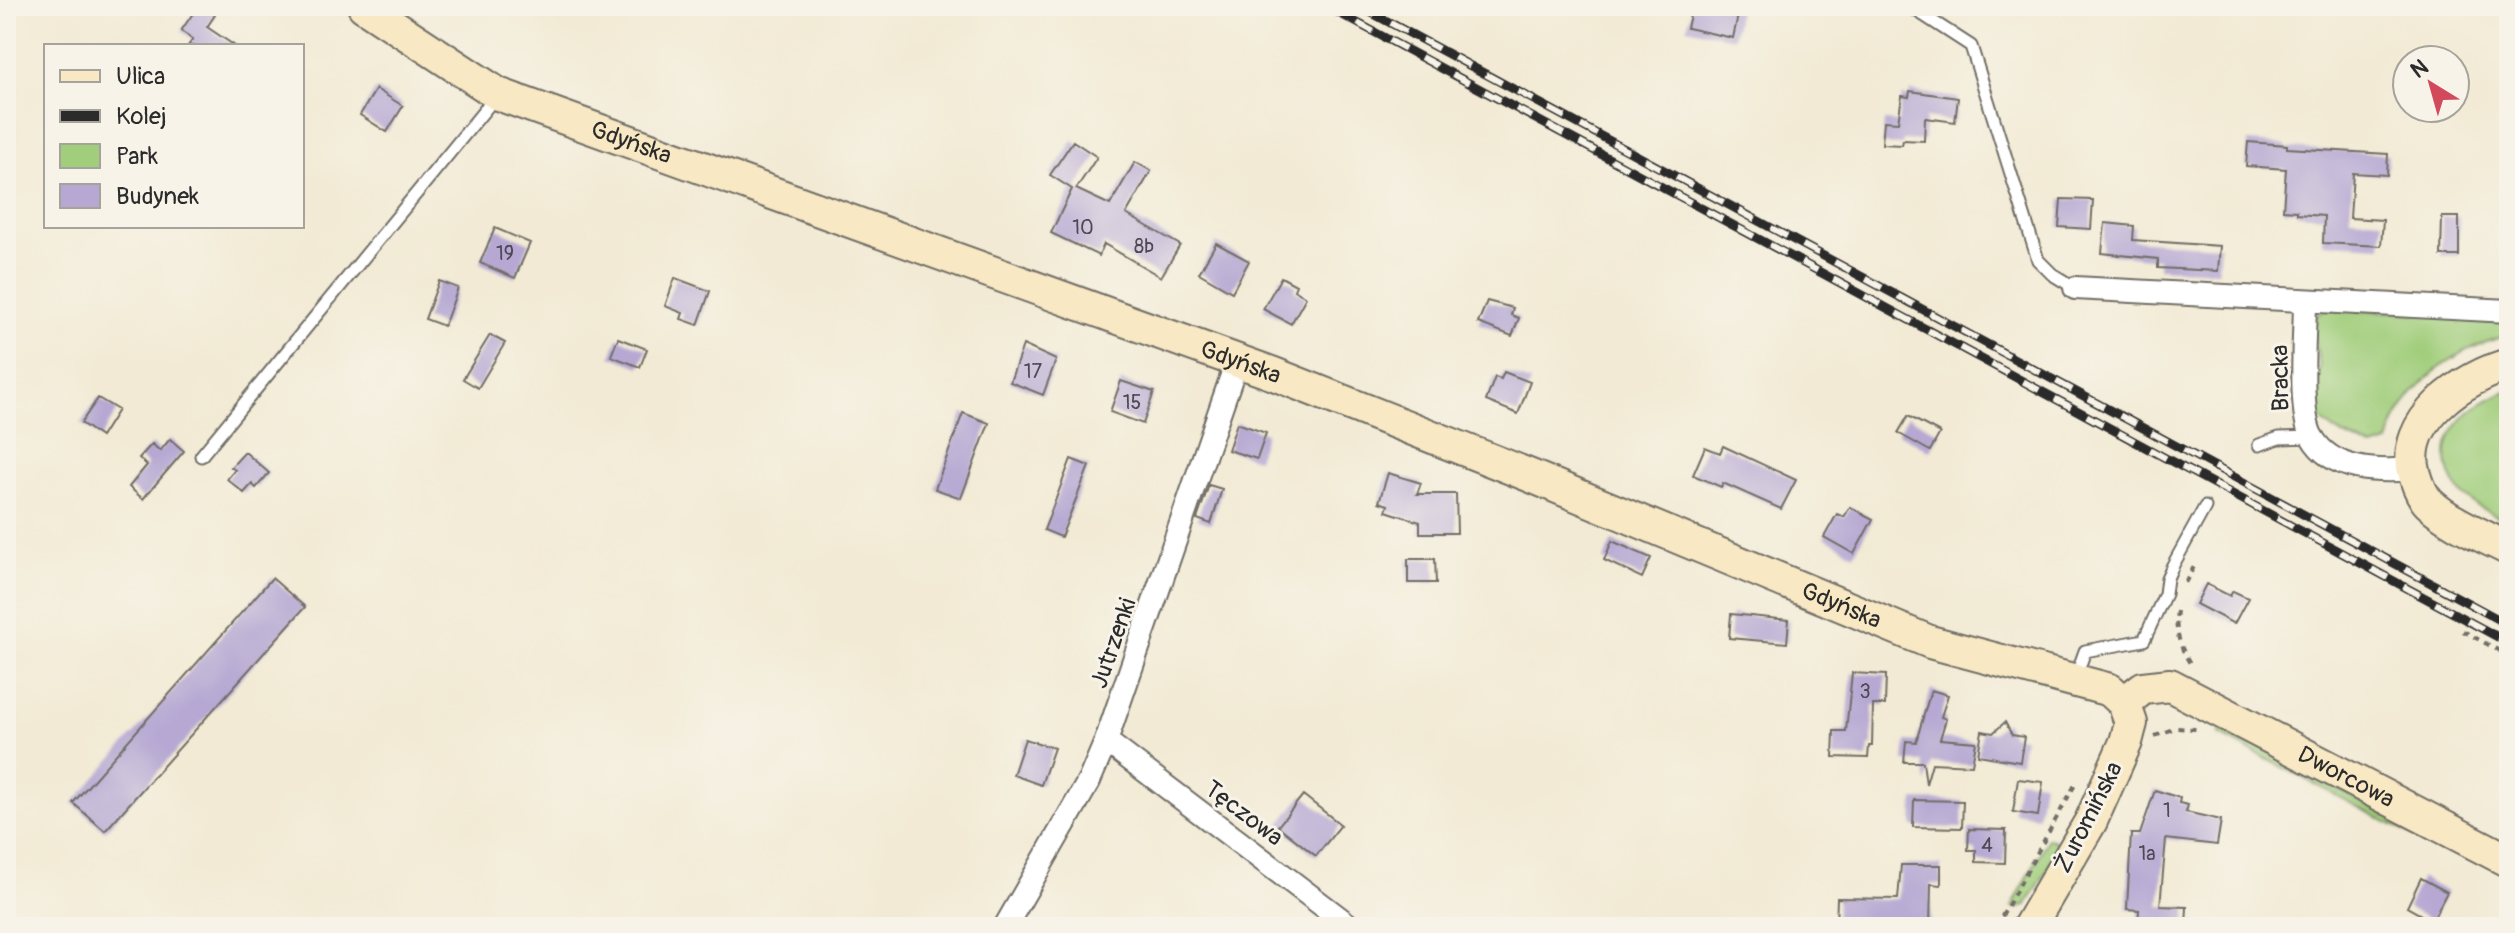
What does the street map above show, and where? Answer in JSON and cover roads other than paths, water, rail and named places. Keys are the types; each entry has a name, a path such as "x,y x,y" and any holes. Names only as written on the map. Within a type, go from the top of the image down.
{"main road":[{"name":"Gdyńska","path":"364,6 498,94 1237,361 1531,476 1930,642 2110,690 2128,713"},
{"path":"2509,365 2478,376 2445,398 2425,420 2415,443 2413,469 2428,502 2509,549"},
{"name":"Dworcowa","path":"2128,713 2143,688 2192,684 2509,861"},
{"name":"Żuromińska","path":"2029,927 2091,821 2126,742 2128,713"}],"street":[{"path":"2075,288 2509,311"},
{"name":"Bracka","path":"2305,301 2305,416 2312,437 2324,451 2361,469 2380,472 2413,469"},
{"name":"Jutrzenki","path":"1005,927 1089,781 1106,741 1237,361"},
{"name":"Tęczowa","path":"1106,741 1351,927"}],"lane":[{"path":"1901,6 1914,9 1971,46 2038,260 2052,274 2075,288"},
{"path":"201,456 498,94"},
{"path":"2259,445 2279,438 2312,437"},
{"path":"2074,681 2085,651 2144,640 2165,594 2167,578 2205,507"}],"railway":[{"path":"1326,6 2509,643"},
{"path":"1359,6 2509,625"}]}
